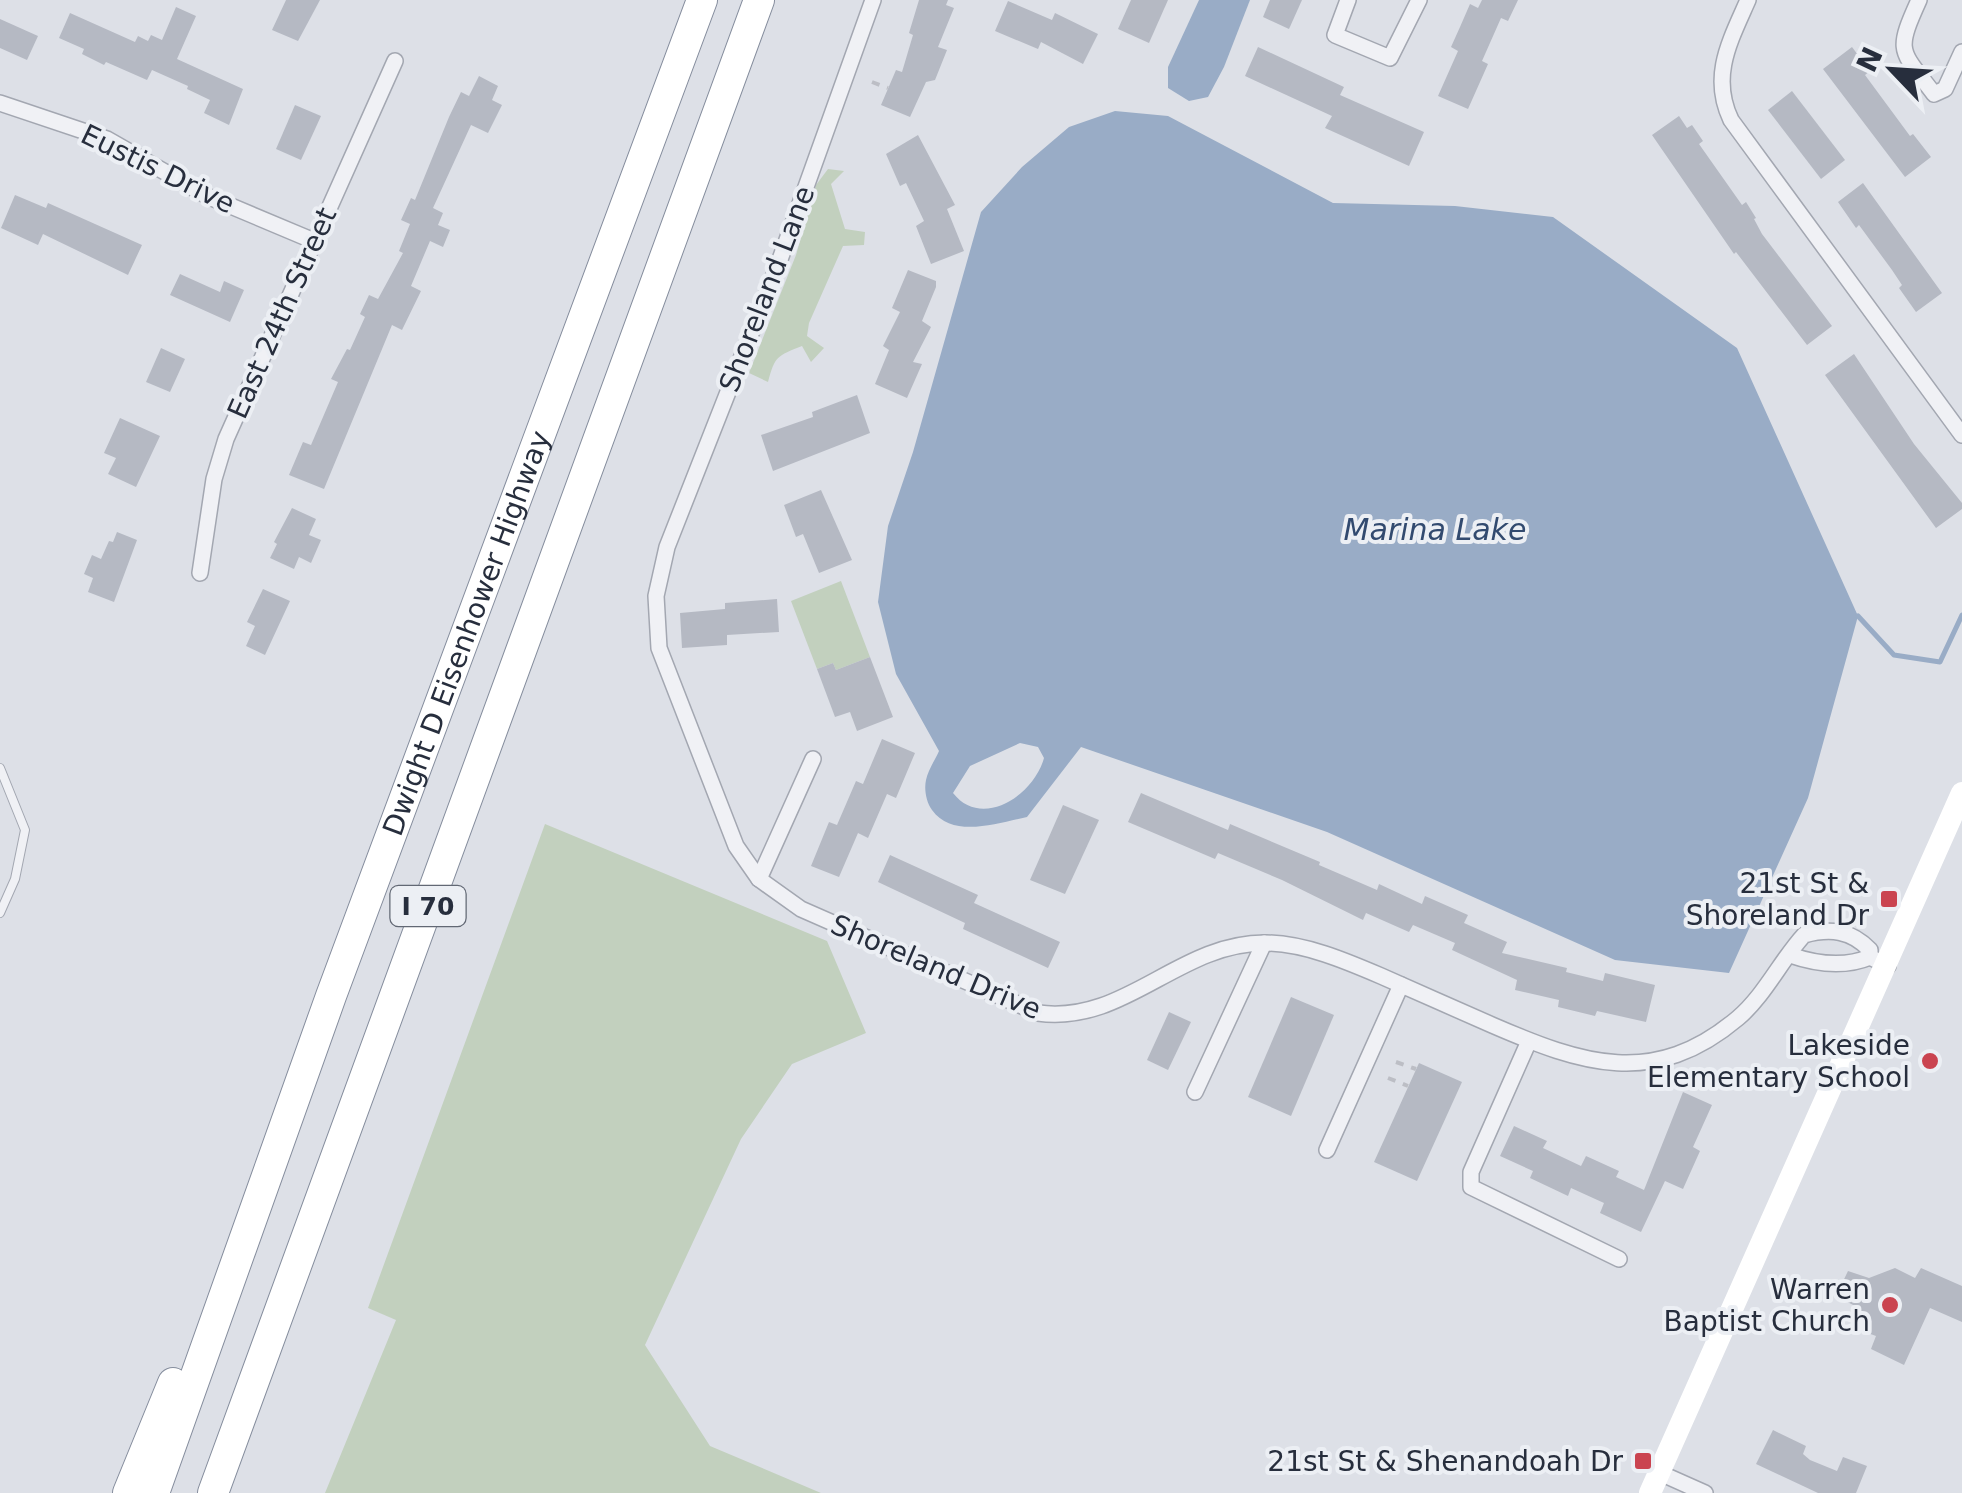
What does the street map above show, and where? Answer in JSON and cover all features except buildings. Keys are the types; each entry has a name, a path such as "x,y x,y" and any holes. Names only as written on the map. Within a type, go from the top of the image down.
{"highway":[{"name":"Dwight D Eisenhower Highway","path":"154,1493 331,996 702,0"},
{"name":"Dwight D Eisenhower Highway","path":"213,1493 758,0"},
{"path":"128,1493 331,996"},
{"path":"228,1493 324,1188"}],"main road":[{"path":"1655,1483 1879,961 1962,793"}],"street":[{"name":"Shoreland Lane","path":"658,578 778,265 873,0"},
{"path":"1348,0 1333,32 1390,58 1419,0"},
{"path":"1748,0 1725,54 1722,100 1734,124 1962,435"},
{"path":"1919,0 1903,35 1902,48 1934,94 1945,89 1962,52"},
{"name":"East 24th Street","path":"200,573 214,479 226,438 395,61"},
{"name":"Eustis Drive","path":"0,103 106,139 200,193 314,241"},
{"name":"Shoreland Drive","path":"658,578 656,631 666,672 736,846 759,880 801,909 1030,1011 1057,1016 1102,1009 1195,960 1264,943 1322,954 1566,1055 1600,1063 1636,1063 1670,1056 1705,1041 1738,1018 1804,934 1850,934 1861,940 1879,961"},
{"path":"759,880 813,759"},
{"path":"1195,1092 1264,943"},
{"path":"1790,954 1829,963 1879,961"},
{"path":"1327,1150 1401,985"},
{"path":"1529,1041 1471,1172 1471,1187 1619,1259"},
{"path":"1655,1483 1705,1493"}],"lane":[{"path":"0,768 26,830 0,913"}],"path":[{"path":"872,82 888,88"},
{"path":"1396,1062 1416,1069"},
{"path":"1388,1078 1408,1086"}],"green space":[{"path":"828,169 844,171 831,184 845,229 865,232 864,245 843,246 809,323 807,336 824,348 811,362 802,346 782,355 768,382 749,373 796,255 816,185"},
{"path":"841,581 870,657 836,670 833,663 817,669 791,601"},
{"path":"545,824 827,941 866,1033 792,1064 741,1139 645,1345 710,1446 821,1493 325,1493 396,1320 368,1308"}],"water":[{"path":"1199,0 1250,0 1208,97 1189,101 1168,88 1168,67"},
{"name":"Marina Lake","path":"1115,111 1168,116 1333,203 1455,206 1553,217 1737,348 1858,616 1808,798 1729,973 1615,960 1327,832 1081,747 1027,817 963,827 941,819 932,810 925,784 939,751 896,674 878,602 888,526 981,212 1022,167 1069,127","holes":["1020,743 1038,747 1044,758 1038,772 1030,784 1006,803 978,808 965,804 953,793 970,766"]}],"waterway":[{"path":"1858,616 1894,655 1940,662 1962,615"}],"place":[{"name":"21st St & Shoreland Dr","path":"1889,899"},
{"name":"Lakeside Elementary School","path":"1930,1061"},
{"name":"Warren Baptist Church","path":"1890,1305"},
{"name":"21st St & Shenandoah Dr","path":"1643,1461"}]}
